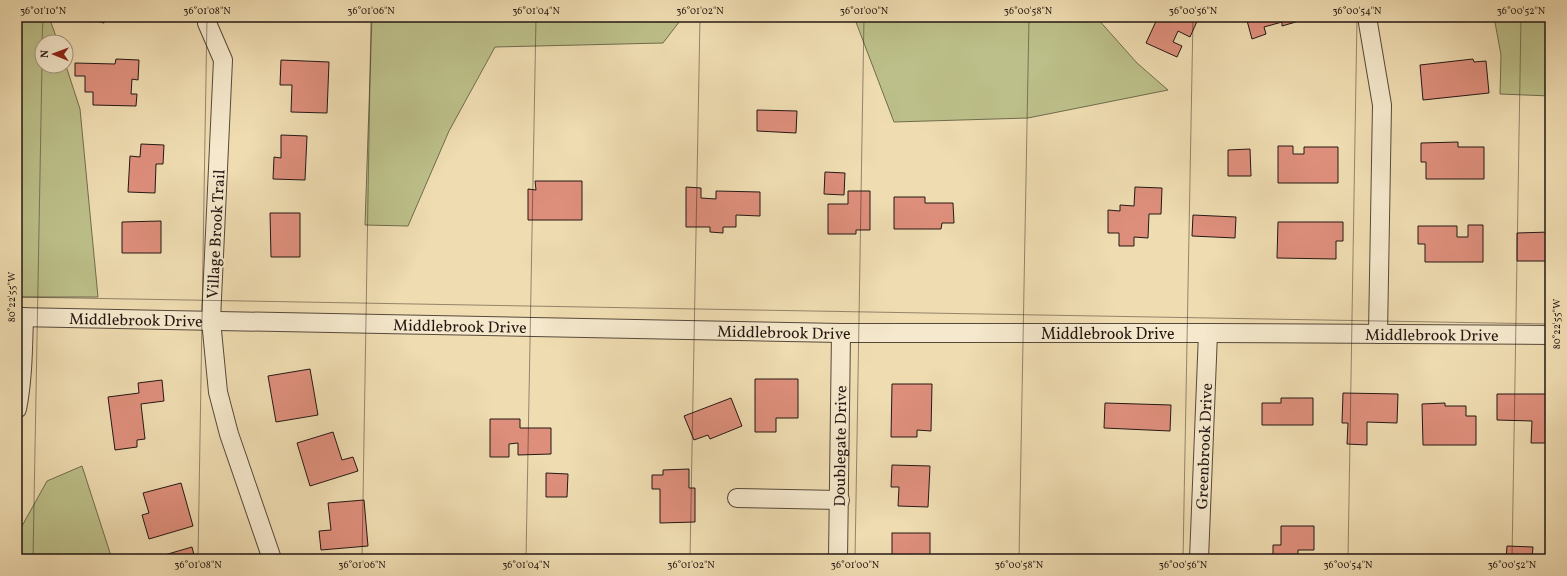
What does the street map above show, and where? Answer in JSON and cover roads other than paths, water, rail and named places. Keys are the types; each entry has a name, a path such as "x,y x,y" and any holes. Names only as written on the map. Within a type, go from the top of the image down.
{"street":[{"path":"1367,17 1382,105 1378,334"},
{"name":"Village Brook Trail","path":"207,23 224,60 211,320 218,392 229,434 272,559"},
{"path":"17,409 23,350 20,317"},
{"name":"Middlebrook Drive","path":"20,317 841,333 1550,335"},
{"name":"Doublegate Drive","path":"838,559 840,500 841,333"},
{"name":"Greenbrook Drive","path":"1199,559 1208,333"},
{"path":"738,498 840,500"}]}
